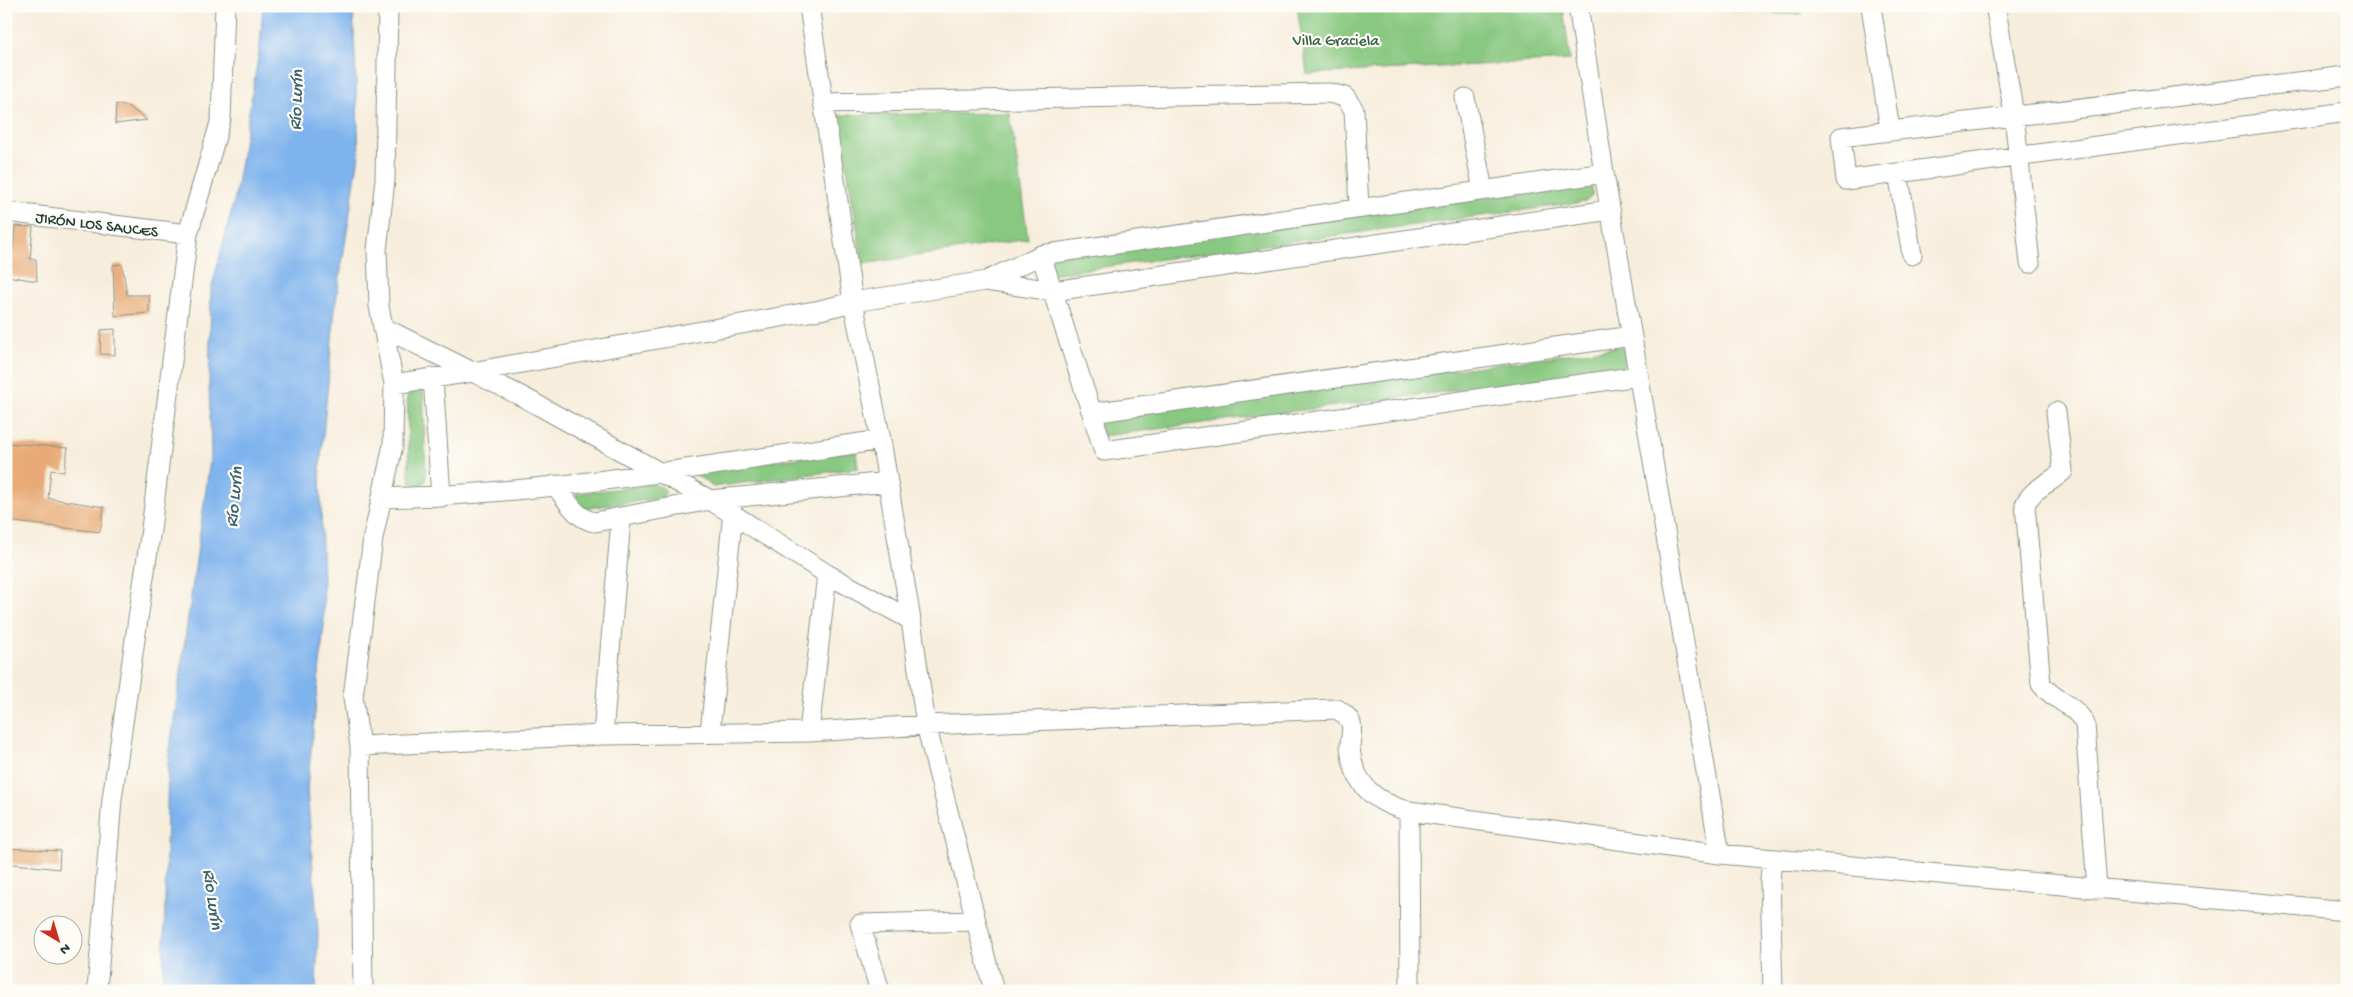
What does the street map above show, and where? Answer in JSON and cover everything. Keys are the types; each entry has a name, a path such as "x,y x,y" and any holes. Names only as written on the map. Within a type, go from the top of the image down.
{"street":[{"path":"97,991 112,799 151,529 188,234 221,119 225,6"},
{"path":"363,991 360,746 353,697 373,538 393,445 394,384 379,306 377,250 385,180 388,6"},
{"path":"809,6 853,302 881,440 911,620 926,725 994,991"},
{"path":"1578,6 1610,210 1720,854"},
{"path":"1871,6 1890,130"},
{"path":"1996,10 2014,115 2017,157 2030,263"},
{"path":"2347,76 1841,137 1846,180 2347,112"},
{"path":"823,103 1329,93 1345,97 1354,110 1359,208"},
{"path":"1465,98 1483,190"},
{"path":"394,384 472,372 820,310 853,302 986,281 1041,255 1604,173"},
{"path":"1898,173 1912,255"},
{"path":"986,281 1053,291 1610,210"},
{"name":"JIRÓN LOS SAUCES","path":"6,212 188,234"},
{"path":"1041,255 1104,451 1638,376"},
{"path":"384,328 523,397 710,500 827,574 911,620"},
{"path":"1092,412 1632,336"},
{"path":"434,378 441,497"},
{"path":"2056,412 2063,471 2055,479 2028,496 2025,505 2041,684 2048,693 2079,713 2085,724 2097,888"},
{"path":"383,498 441,497 555,485 881,440"},
{"path":"555,485 585,520 595,522 710,500 888,482"},
{"path":"710,732 733,513"},
{"path":"603,735 621,518"},
{"path":"809,732 827,574"},
{"path":"360,746 603,735 809,732 926,725 1337,710 1346,715 1351,723 1353,769 1362,784 1390,806 1409,811 1720,854 2347,911"},
{"path":"1409,811 1410,991"},
{"path":"1772,859 1770,880 1773,991"},
{"path":"880,991 860,924 975,921"}],"green space":[{"name":"Villa Graciela","path":"1297,6 1563,6 1570,60 1307,74"},
{"path":"1659,6 1803,6 1802,15"},
{"path":"1010,113 1028,239 863,264 838,115"},
{"path":"1584,180 1592,185 1592,196 1585,202 1051,274 1045,258"},
{"path":"1619,347 1627,351 1626,363 1620,369 1103,436 1097,419"},
{"path":"407,385 423,385 426,481 419,485 411,483 409,477"},
{"path":"856,451 858,468 713,487 691,471"},
{"path":"653,484 663,488 666,492 662,498 579,509 576,494"}],"water":[{"name":"Río Lurín","path":"263,6 353,6 359,155 335,308 320,468 324,626 307,789 318,932 316,991 163,991 168,762 211,453 209,386 211,290 235,197 260,46"}],"building":[{"path":"116,104 129,107 147,120 115,124"},
{"path":"15,226 33,227 30,259 36,259 37,281 7,276 9,261 12,261"},
{"path":"122,264 127,295 149,295 149,313 115,316 113,265"},
{"path":"115,329 115,355 100,354 101,330"},
{"path":"8,443 68,448 64,472 51,470 48,498 104,507 100,532 6,521"},
{"path":"6,848 60,851 59,869 6,863"}]}
